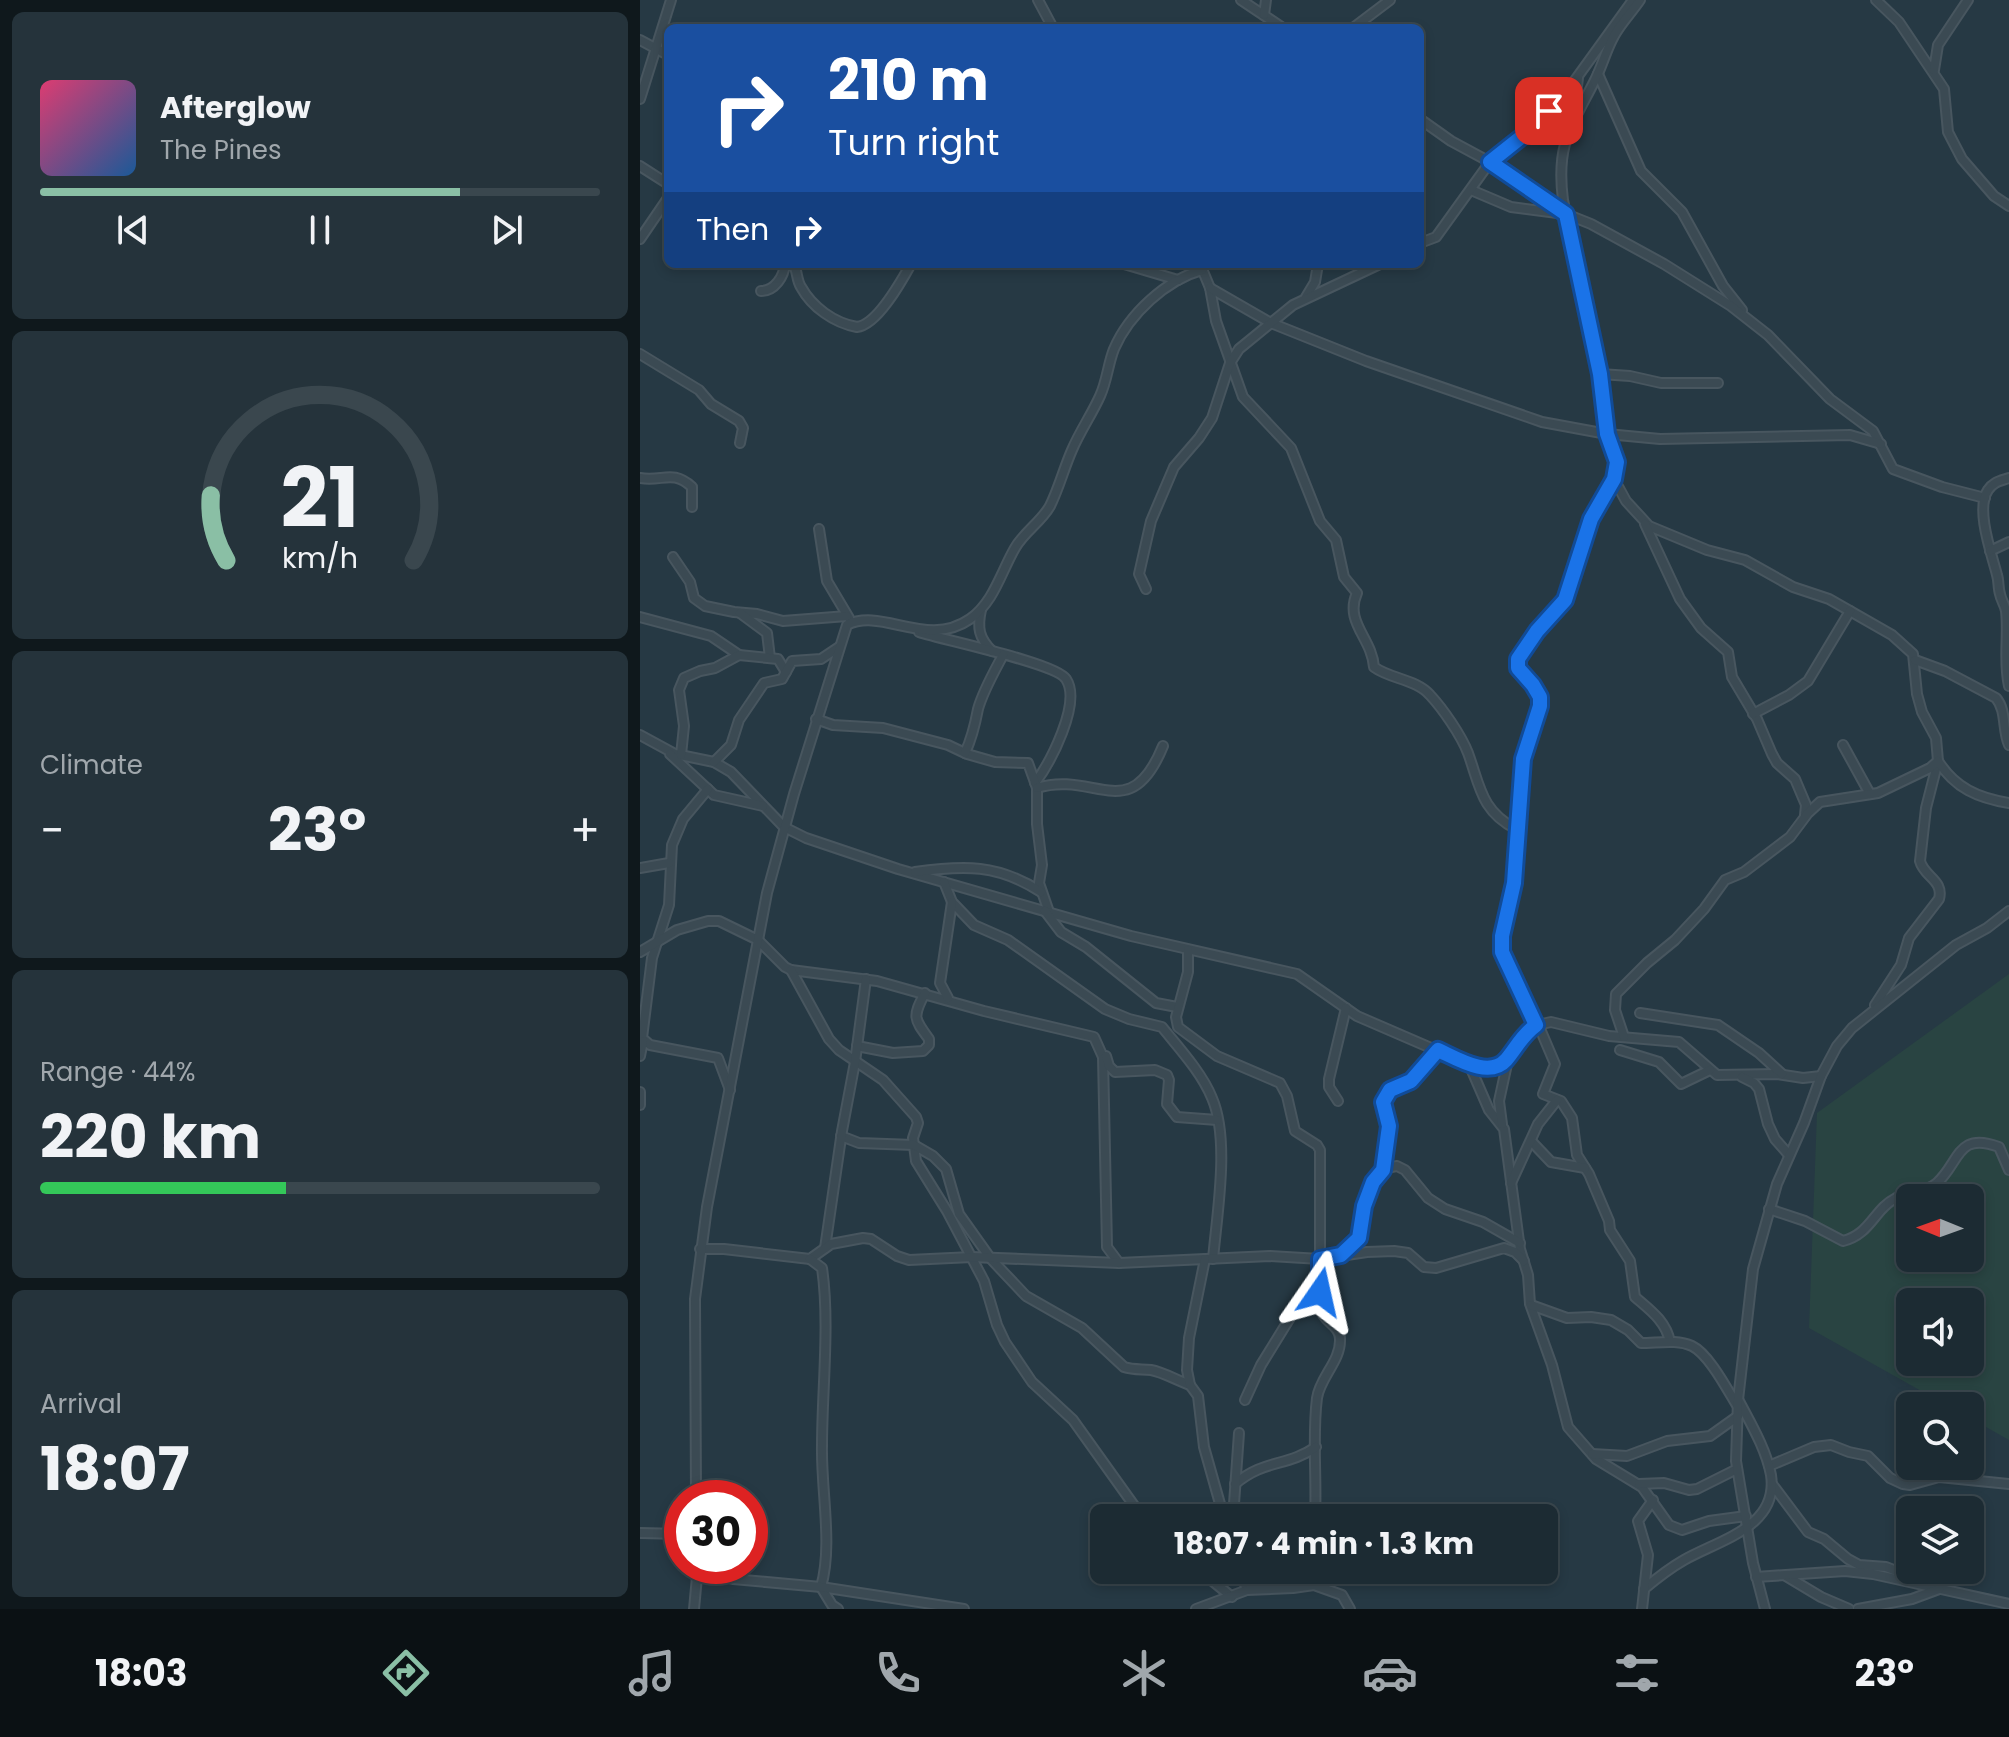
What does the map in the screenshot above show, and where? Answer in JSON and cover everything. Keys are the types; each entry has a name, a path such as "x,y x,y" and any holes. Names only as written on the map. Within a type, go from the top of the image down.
{"street":[{"path":"640,99 671,0"},
{"path":"1038,0 1051,24"},
{"path":"1241,0 1277,24"},
{"path":"1264,15 1266,0"},
{"path":"1358,24 1390,0"},
{"path":"1424,242 1436,237 1490,162 1524,135 1578,77 1633,0"},
{"path":"1640,0 1614,36 1598,74 1574,117 1566,135 1560,172 1600,374 1607,434 1617,460 1614,479 1591,519 1574,579 1563,604 1537,631 1518,659 1518,668 1540,697 1540,706 1523,759 1514,883 1502,936 1502,952 1555,1064 1543,1092 1548,1098 1557,1100 1572,1118 1577,1155 1609,1221 1610,1230 1633,1267 1636,1299 1649,1306 1666,1327 1670,1342"},
{"path":"1876,0 1892,12 1933,71 1947,98 1946,125 1953,143 1980,182 1999,202 2009,206"},
{"path":"1933,71 1938,45 1968,0"},
{"path":"640,40 664,53"},
{"path":"1598,74 1641,171 1682,212 1723,286 1751,322"},
{"path":"1574,117 1578,77"},
{"path":"1424,122 1566,214 1591,224 1706,289 1751,322 1768,335 1830,399 1873,431 1893,469 1947,489 1985,498"},
{"path":"640,166 664,181"},
{"path":"1471,190 1511,207 1566,214"},
{"path":"640,239 664,204"},
{"path":"761,291 770,289 784,268"},
{"path":"796,268 800,287 812,302 832,318 857,327 871,322 909,268"},
{"path":"1138,268 1178,280"},
{"path":"914,630 953,627 972,618 988,601 1017,545 1052,502 1073,448 1101,395 1120,338 1143,309 1178,280 1199,268"},
{"path":"1201,268 1210,288 1213,312 1245,401 1265,418 1291,448 1320,521 1336,540 1344,576 1357,593 1352,608 1372,654 1374,667 1428,693 1445,713 1466,749 1476,785 1485,802 1500,819 1516,829"},
{"path":"1306,297 1315,282 1317,268"},
{"path":"1146,589 1139,574 1151,521 1174,467 1212,418 1230,363 1241,346 1306,297 1371,268"},
{"path":"1210,288 1271,323 1358,358 1542,422 1607,434 1660,439 1850,435 1881,444"},
{"path":"640,354 699,390 711,404 739,421 743,428 740,443"},
{"path":"1600,374 1630,376 1661,383 1718,383"},
{"path":"640,478 659,480 670,475 679,477 692,487 692,507"},
{"path":"2009,478 1996,482 1985,498 1990,551 2006,609 2009,686"},
{"path":"1614,479 1626,501 1645,524 1680,599 1701,628 1728,652 1732,677 1777,763 1795,779 1806,805 1805,816"},
{"path":"1608,490 1626,501"},
{"path":"1645,524 1707,550 1745,560 1793,587 1824,597 1892,635 1911,651 1915,660 1917,694 1922,712 1936,738 1938,761 1926,808 1920,861 1923,869 1938,884 1940,896 1909,938 1901,965 1873,1009"},
{"path":"696,1480 694,1332 700,1249 767,893 816,719 849,619 827,581 819,529"},
{"path":"1990,551 2009,542"},
{"path":"673,557 690,582 696,602 783,621 873,619 1060,673 1069,688 1069,701 1061,738 1036,785"},
{"path":"982,608 978,628 980,636 993,652"},
{"path":"1753,714 1808,681 1850,611"},
{"path":"739,613 767,633 770,658"},
{"path":"640,617 711,636 739,655 780,661 786,672"},
{"path":"714,762 731,745 739,720 752,704 756,691 766,682 782,679 792,661 818,660 840,646"},
{"path":"681,755 684,726 679,690 683,680 739,655"},
{"path":"965,753 977,725 984,695 1003,655"},
{"path":"1915,660 1945,671 1996,698 2001,703 2009,745"},
{"path":"816,719 833,725 883,728 948,745 995,762 1027,762 1036,785 1037,824 1042,851 1041,892 1047,912 1061,932 1086,947 1156,1003 1177,1007"},
{"path":"640,735 681,755 714,762 752,791 784,827 836,850 1188,950 1297,974 1376,1025 1468,1064 1489,1068 1505,1061 1514,1044 1537,1024 1551,1022 1624,1037 1679,1042 1717,1075 1821,1076"},
{"path":"1843,745 1870,794"},
{"path":"1036,785 1131,789 1145,780 1163,746"},
{"path":"665,749 715,796 764,806"},
{"path":"1624,1037 1614,1004 1620,989 1675,940 1704,909 1725,880 1744,872 1790,837 1820,802 1884,791 1938,761"},
{"path":"1938,761 1953,781 1966,790 2009,803"},
{"path":"640,1056 652,958 669,905 672,845 683,819 708,789"},
{"path":"640,868 669,863"},
{"path":"911,872 950,867 988,869 1027,883 1041,892"},
{"path":"944,882 952,902 974,925 996,933 1033,956 1093,1002 1117,1015 1162,1027 1212,1098 1222,1163 1209,1259 1189,1338 1187,1370 1190,1385 1198,1396 1204,1447 1220,1504"},
{"path":"949,999 940,983 952,902"},
{"path":"1765,1609 1756,1577 1737,1469 1738,1408 1753,1269 1769,1209 1821,1076 1837,1046 1860,1019 1956,945 1987,928 2009,911"},
{"path":"640,952 677,930 714,920 758,940 791,970 866,979 1102,1039 1109,1066 1115,1072 1155,1070 1167,1075 1167,1104 1177,1117 1217,1120"},
{"path":"1188,950 1188,972 1177,1007 1178,1027 1217,1056 1280,1083 1287,1096 1295,1131 1317,1145 1320,1156 1320,1313 1340,1337 1339,1351 1318,1394 1315,1504"},
{"path":"791,970 829,1039 855,1062 883,1080 916,1117 918,1121 913,1133 919,1168 947,1211 984,1281 997,1325 1032,1382 1073,1420 1133,1504"},
{"path":"825,1248 866,979"},
{"path":"857,1046 893,1053 923,1051 929,1045 929,1039 917,1026 915,1017 925,993"},
{"path":"1338,1101 1329,1087 1329,1079 1346,1008"},
{"path":"1640,1013 1718,1025 1759,1053 1783,1075"},
{"path":"1087,1034 1097,1040 1103,1057 1107,1247 1119,1263"},
{"path":"643,1041 691,1054 715,1056 730,1091"},
{"path":"1383,1170 1389,1126 1383,1109 1384,1099 1392,1089 1411,1081 1438,1050"},
{"path":"1620,1050 1659,1062 1681,1084 1710,1070"},
{"path":"1509,1054 1499,1101 1520,1243 1528,1275 1530,1304 1552,1365 1568,1427 1591,1454 1638,1484 1669,1525 1682,1530 1709,1521 1746,1516"},
{"path":"1468,1064 1489,1110 1502,1125"},
{"path":"1740,1076 1759,1089 1768,1124 1775,1139 1789,1155"},
{"path":"640,1085 640,1105"},
{"path":"1511,1184 1538,1124 1557,1100"},
{"path":"841,1136 859,1143 914,1145 933,1156 944,1166 959,1214 991,1259 1026,1296 1082,1328 1124,1367 1155,1370 1167,1378 1190,1385"},
{"path":"1531,1141 1551,1162 1585,1168"},
{"path":"1769,1209 1805,1221 1843,1241 1862,1233 1897,1198 1934,1186 1962,1147 1979,1143 1999,1147 2009,1170"},
{"path":"1341,1255 1359,1238 1364,1206 1373,1182 1389,1167 1403,1167 1428,1198 1445,1209 1500,1230 1520,1243"},
{"path":"810,1259 836,1243 868,1238 909,1260 972,1257 1119,1263 1270,1256 1320,1259 1401,1251 1424,1267 1432,1268 1504,1248 1515,1252 1524,1261"},
{"path":"700,1249 810,1259 823,1270 822,1448 827,1550 821,1587 838,1609"},
{"path":"1245,1400 1261,1365 1320,1269"},
{"path":"1530,1304 1567,1318 1611,1320 1628,1330 1641,1343 1691,1345 1698,1350 1754,1429 1769,1466 1772,1483 1769,1501 1748,1528 1662,1573 1644,1589"},
{"path":"1591,1454 1627,1456 1667,1441 1710,1436 1738,1408"},
{"path":"1234,1504 1239,1433"},
{"path":"1769,1466 1814,1447 1831,1445 1868,1456 1890,1478 1903,1484 1939,1477 2009,1484"},
{"path":"1235,1484 1254,1469 1300,1457 1316,1447"},
{"path":"1638,1484 1664,1483 1689,1490 1711,1483 1737,1469"},
{"path":"1772,1483 1808,1532 1824,1539 1848,1559 1859,1565 1886,1567 1946,1589"},
{"path":"1642,1609 1648,1555 1638,1521 1653,1500"},
{"path":"640,1533 664,1534"},
{"path":"1756,1577 1845,1571 1873,1574 2009,1604"},
{"path":"1785,1575 1821,1597 1849,1609"},
{"path":"768,1582 821,1587 964,1609"},
{"path":"694,1609 696,1584"},
{"path":"1216,1584 1232,1597"},
{"path":"1245,1584 1247,1590"},
{"path":"1196,1609 1247,1590 1314,1585 1342,1595 1350,1609"},
{"path":"1858,1609 1946,1589"}],"green space":[{"path":"2009,974 2009,1440 1984,1426 1984,1392 1923,1392 1809,1328 1817,1113"}],"route":[{"path":"1320,1292 1320,1259 1341,1255 1358,1240 1364,1206 1373,1182 1383,1170 1389,1133 1383,1102 1389,1092 1411,1081 1438,1050 1468,1064 1489,1068 1498,1065 1505,1061 1514,1044 1536,1025 1502,952 1502,936 1514,883 1523,759 1540,706 1540,697 1518,668 1518,659 1537,631 1565,600 1591,519 1614,479 1617,462 1607,434 1600,374 1566,214 1490,162 1549,111"}]}
